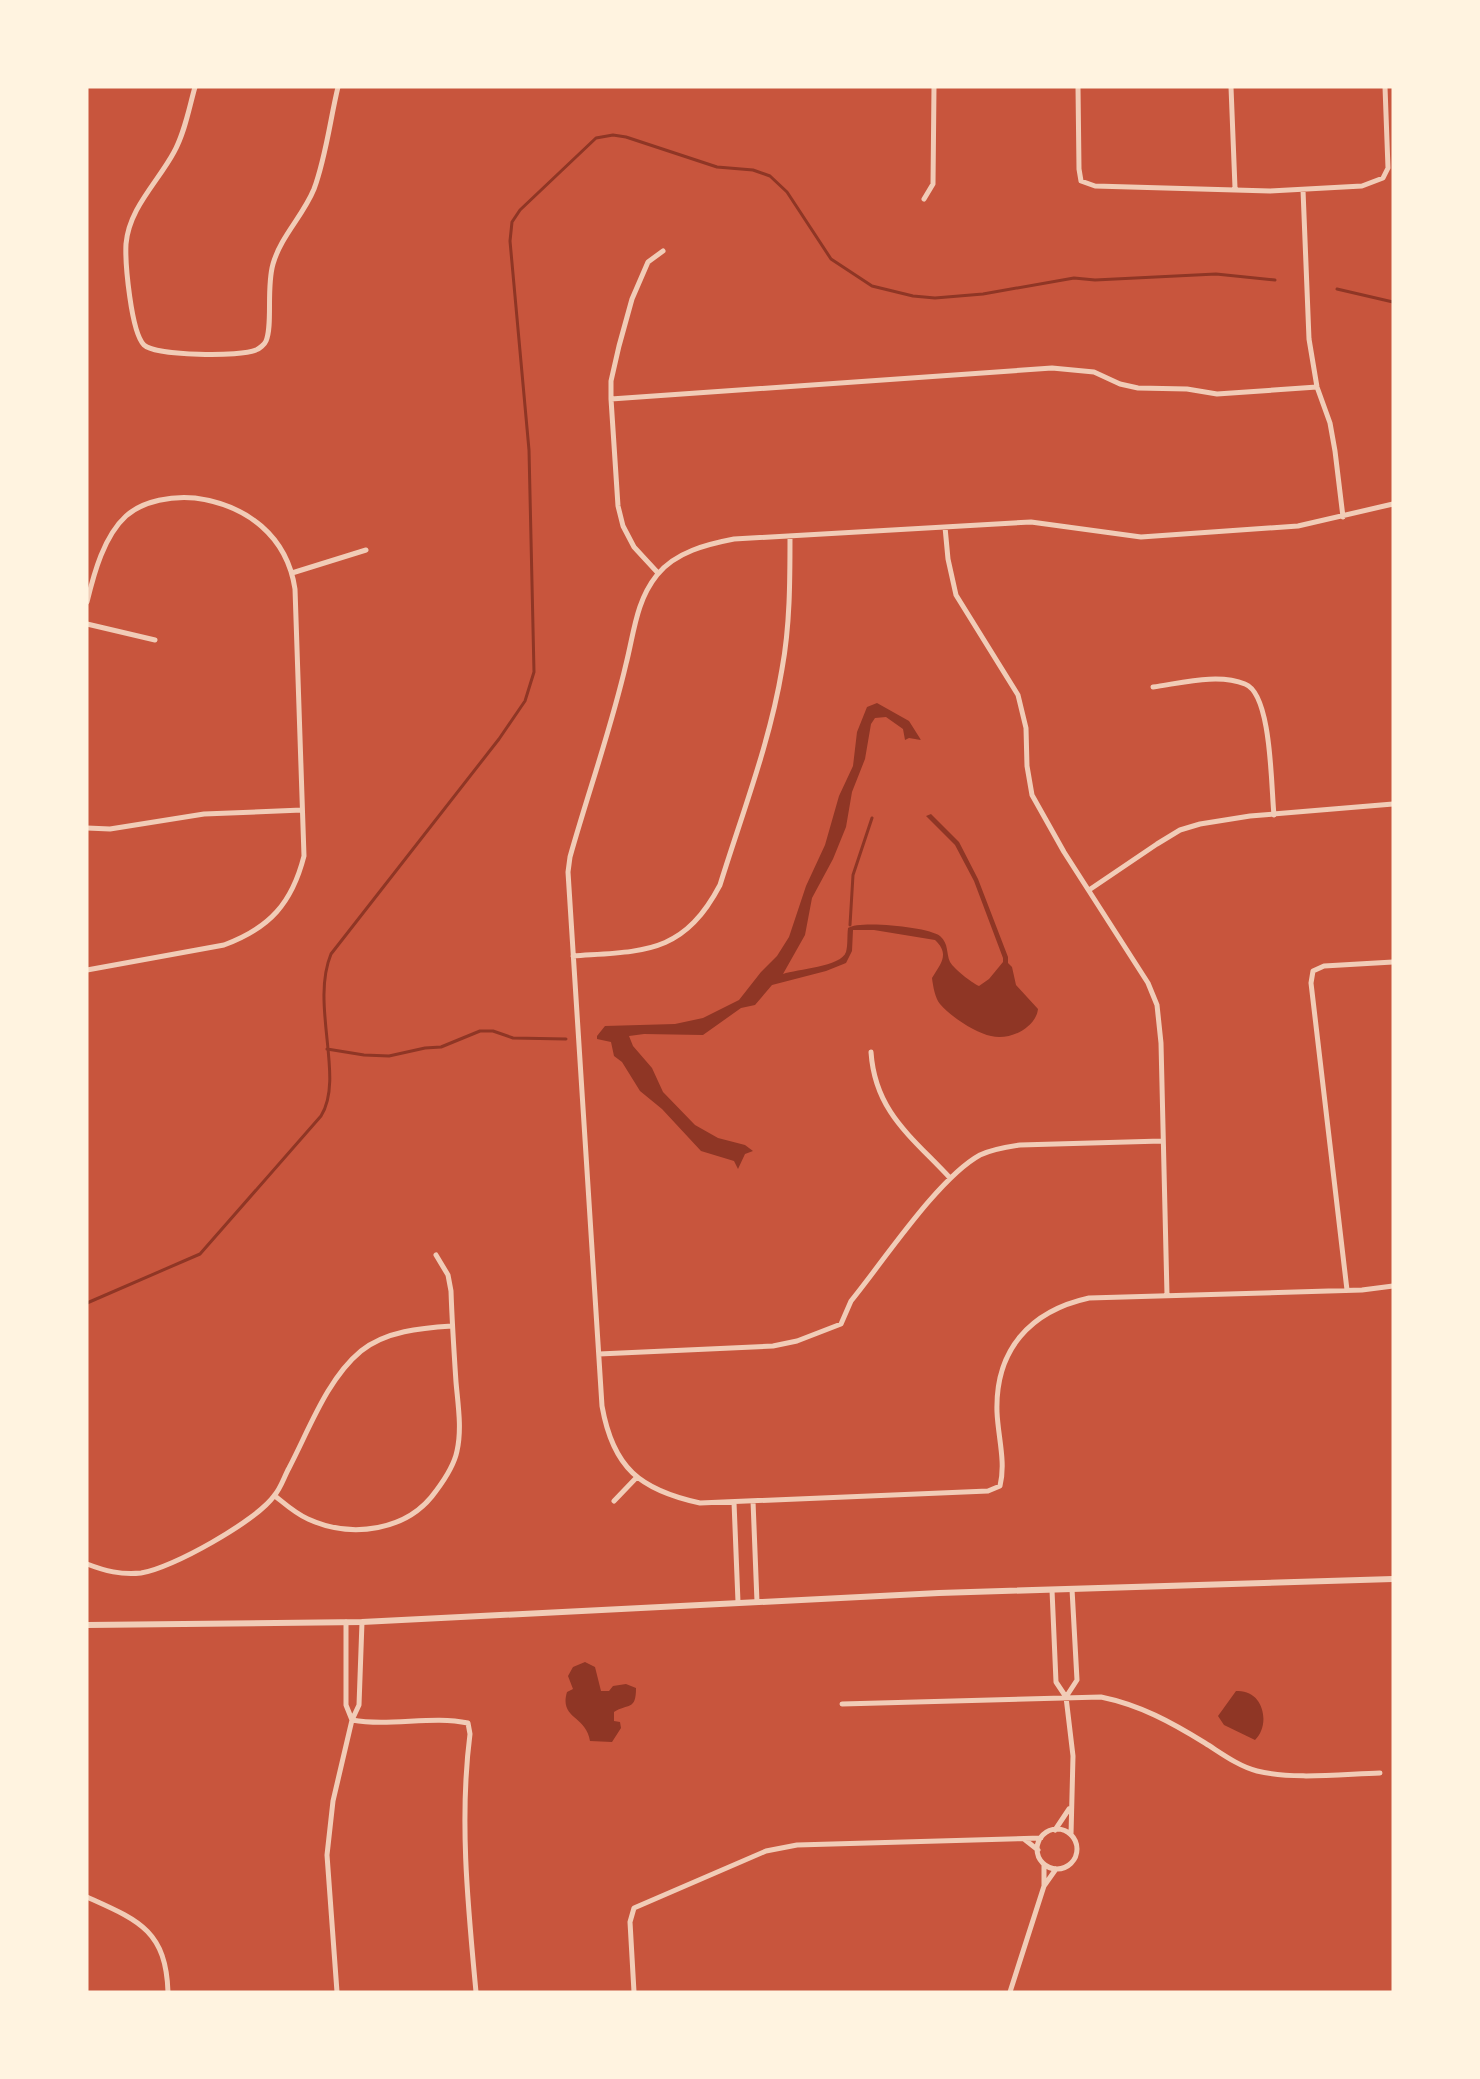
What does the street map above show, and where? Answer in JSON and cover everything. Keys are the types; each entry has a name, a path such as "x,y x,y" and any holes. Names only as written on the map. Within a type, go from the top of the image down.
{"street":[{"path":"195,87 176,149 137,208 130,226 127,262 139,339 146,347 168,352 242,353 256,350 266,342 268,282 273,262 284,237 314,189 338,87"},
{"path":"924,199 933,184 934,87"},
{"path":"1078,87 1081,182 1095,186 1303,190 1362,186 1383,178 1388,168 1385,87"},
{"path":"1231,87 1235,188"},
{"path":"1303,190 1309,339 1317,387 1331,432 1342,517"},
{"path":"658,573 634,547 623,526 618,506 611,399 617,354 632,298 648,262 663,251"},
{"path":"611,399 1052,368 1094,372 1119,384 1138,388 1187,389 1217,394 1317,387"},
{"path":"87,602 102,555 114,528 128,513 161,499 190,498 220,502 236,508 256,521 273,538 283,551 292,573 304,856 300,874 284,906 262,926 224,945 87,970"},
{"path":"1393,504 1298,526 1141,537 1031,522 735,539 708,544 683,555 658,573 644,597 633,626 626,663 570,857 573,956 598,1354 606,1427 613,1447 637,1477 668,1496 700,1503 988,1491 1000,1486 1003,1473 997,1410 999,1383 1011,1348 1023,1331 1041,1316 1066,1303 1089,1298 1347,1290 1393,1286"},
{"path":"945,527 948,559 956,595 1018,695 1026,728 1027,766 1032,795 1148,983 1157,1005 1161,1043 1167,1295"},
{"path":"573,956 652,949 674,939 693,926 708,909 720,885 775,706 783,667 790,577 790,536"},
{"path":"292,573 366,550"},
{"path":"87,624 155,640"},
{"path":"1153,687 1226,680 1247,684 1256,690 1264,711 1274,815"},
{"path":"1089,890 1180,830 1213,821 1393,804"},
{"path":"87,828 110,829 204,814 302,810"},
{"path":"1347,1290 1311,983 1313,971 1324,966 1393,962"},
{"path":"871,1052 873,1077 881,1099 950,1178"},
{"path":"598,1354 773,1346 797,1341 841,1324 851,1301 950,1178 980,1155 1020,1144 1162,1141"},
{"path":"275,1496 308,1519 327,1526 363,1530 398,1522 431,1499 453,1466 459,1434 451,1291 448,1275 436,1255"},
{"path":"87,1564 118,1574 140,1573 170,1565 245,1521 275,1496 327,1396 351,1360 371,1345 400,1333 452,1326"},
{"path":"614,1501 637,1477"},
{"path":"753,1501 757,1602"},
{"path":"734,1502 738,1602"},
{"path":"87,1625 362,1622 738,1602 1393,1579"},
{"path":"1066,1697 1077,1680 1072,1589"},
{"path":"1044,1864 1056,1869 1063,1868 1074,1860 1077,1847 1071,1835 1073,1756 1066,1697 1056,1682 1052,1590"},
{"path":"346,1622 346,1705 352,1720"},
{"path":"337,1992 327,1855 329,1822 352,1720 359,1705 362,1622"},
{"path":"842,1704 1101,1697 1132,1703 1159,1716 1234,1761 1256,1771 1278,1774 1380,1773"},
{"path":"352,1720 390,1724 457,1720 468,1723 470,1734 466,1808 468,1888 476,1992"},
{"path":"634,1992 630,1922 634,1908 766,1851 786,1847 1008,1837 1041,1838 1055,1830 1070,1808"},
{"path":"1055,1830 1071,1835"},
{"path":"1038,1850 1041,1838"},
{"path":"1024,1839 1038,1850 1044,1864 1044,1886"},
{"path":"1010,1992 1044,1886 1056,1869"},
{"path":"87,1897 143,1926 164,1956 168,1992"}],"shaded area":[{"path":"877,703 909,721 921,740 909,738 905,740 903,729 886,717 875,718 871,724 865,759 852,792 846,827 833,859 812,898 805,935 783,974 836,961 846,952 848,928 879,925 909,927 940,936 946,945 950,962 959,972 979,986 989,979 1003,962 1003,958 974,881 955,845 926,816 931,814 959,842 978,879 1008,957 1008,963 1012,967 1016,985 1038,1009 1036,1016 1020,1032 1006,1037 978,1032 951,1014 937,999 932,978 941,963 943,954 940,945 935,940 874,930 853,930 852,951 846,963 826,971 772,985 755,1005 741,1008 703,1035 629,1036 633,1046 652,1068 663,1092 695,1125 718,1138 745,1145 753,1151 745,1154 738,1169 734,1161 701,1151 662,1109 640,1091 622,1062 614,1056 611,1042 597,1039 597,1036 605,1026 675,1024 703,1018 739,1000 777,956 789,937 806,886 825,845 839,796 853,766 857,732 867,707"},
{"path":"585,1662 595,1667 601,1691 609,1691 613,1686 626,1684 636,1688 633,1703 614,1712 614,1721 620,1722 621,1728 612,1742 590,1741 584,1726 567,1707 567,1692 573,1689 568,1676 573,1667"},
{"path":"1236,1691 1246,1692 1253,1696 1262,1709 1263,1726 1255,1740 1224,1725 1218,1716"}],"waterway":[{"path":"87,1303 200,1254 321,1116 330,1082 324,995 331,954 499,739 525,701 534,672 529,450 510,241 512,222 520,210 596,138 613,135 626,137 717,167 753,170 770,176 787,192 831,259 872,286 913,296 935,298 983,294 1074,278 1095,280 1216,274 1275,280"},
{"path":"1337,289 1393,302"},
{"path":"850,925 853,875 872,818"},
{"path":"327,1049 364,1055 389,1056 441,1047 480,1031 493,1031 513,1038 566,1039"}]}
